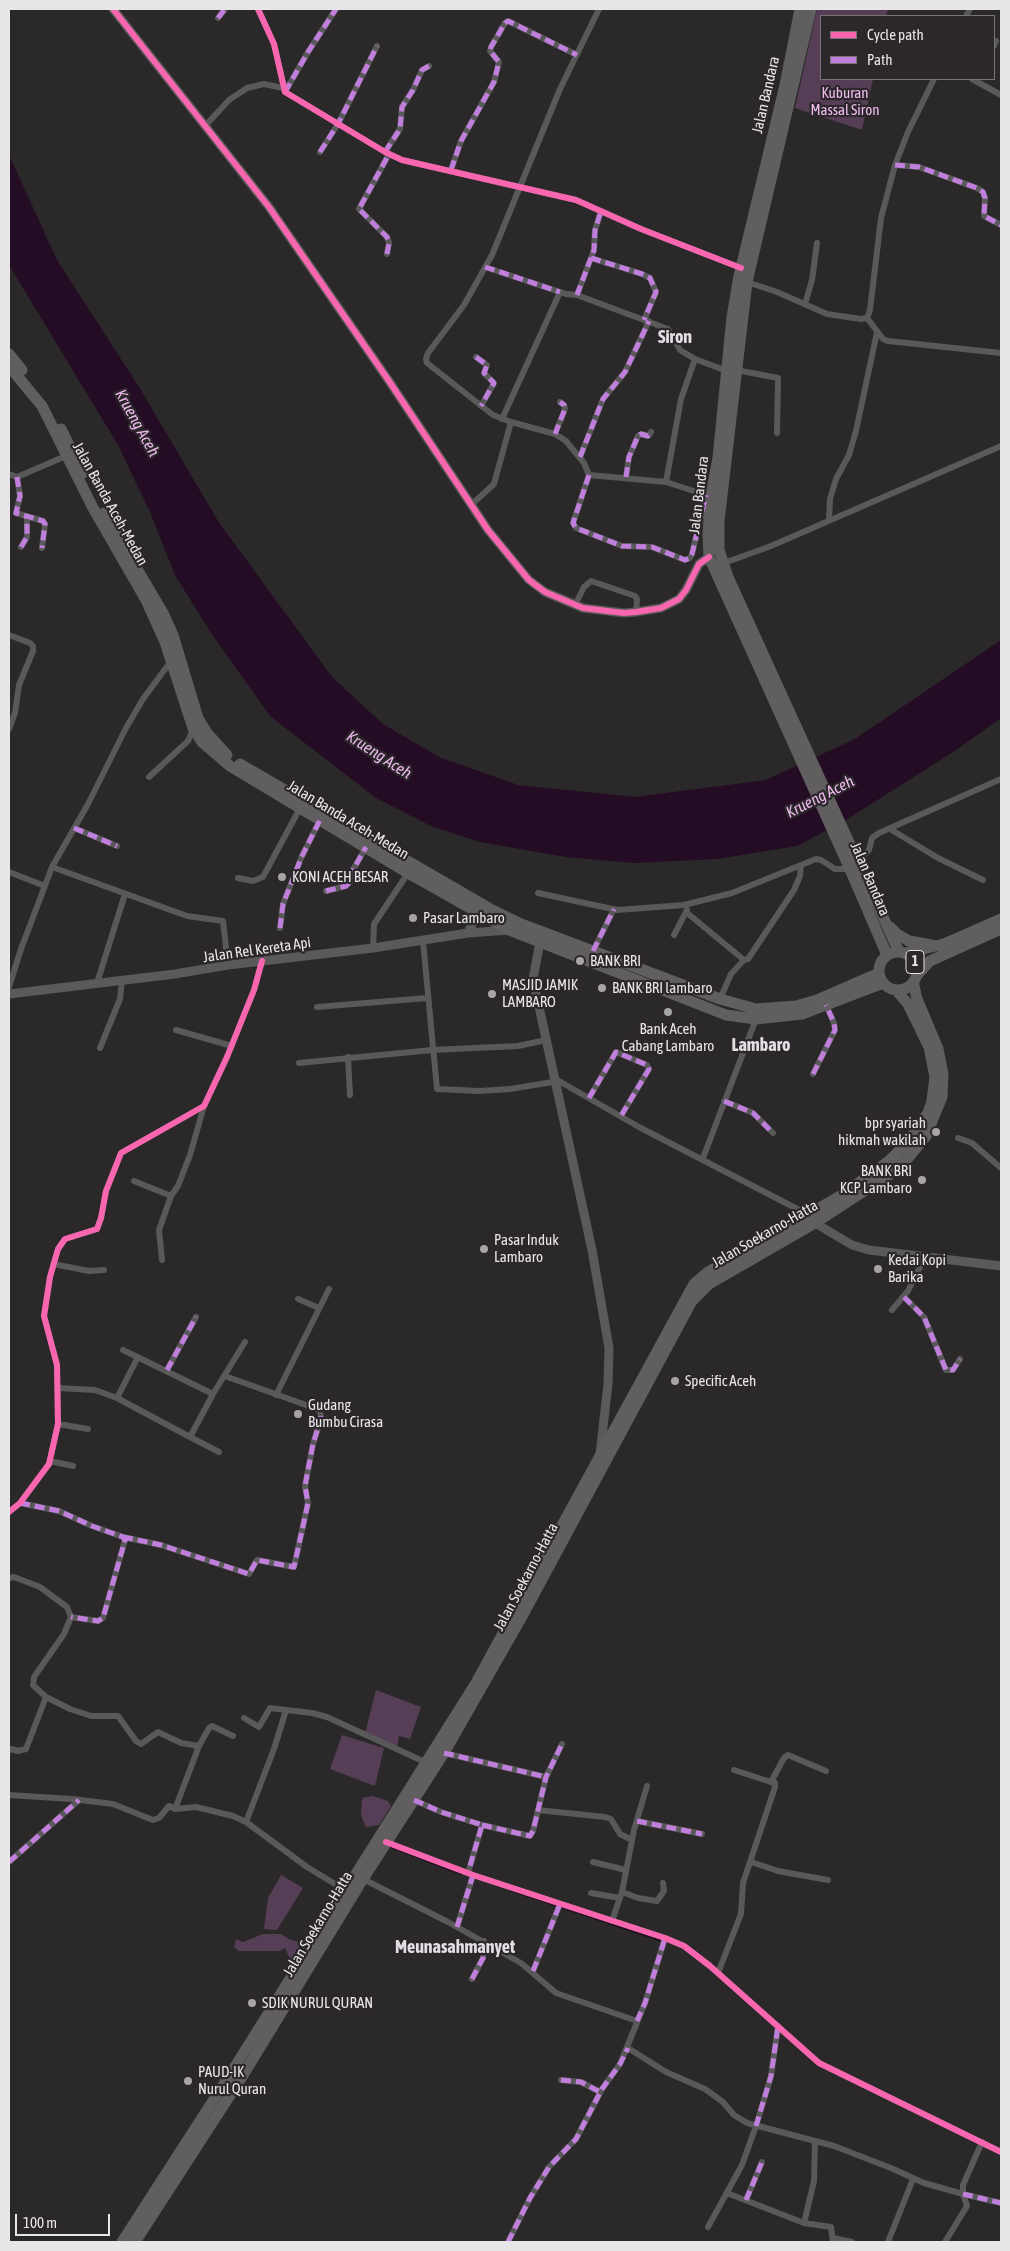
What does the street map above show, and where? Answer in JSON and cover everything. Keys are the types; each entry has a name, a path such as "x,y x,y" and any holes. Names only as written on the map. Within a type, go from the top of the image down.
{"highway":[{"name":"Jalan Bandara","path":"723,578 724,563 719,550 718,535 723,459 741,268 800,9"},
{"name":"Jalan Bandara","path":"731,370 747,282 810,9"},
{"name":"Jalan Banda Aceh-Medan","path":"9,354 45,398 100,505 158,601 173,635 198,718 221,750 240,764 363,841 408,873 509,930 726,1014 756,1019 802,1014 826,1005 881,978"},
{"name":"Jalan Banda Aceh-Medan","path":"9,366 38,400 93,508 146,600 162,635 194,728 202,742 230,766 320,820 521,924 720,999 756,1009 796,1006 881,978"},
{"name":"Jalan Bandara","path":"723,459 709,494 709,557 723,578 854,864 902,952"},
{"name":"Jalan Bandara","path":"854,864 887,955"},
{"name":"1","path":"1001,919 944,944 887,955 881,961 881,978 896,990 905,988 930,961 1001,930"},
{"path":"884,920 897,934 909,941 927,945 944,944"},
{"name":"1","path":"902,952 915,962 915,979"},
{"name":"Jalan Soekarno-Hatta","path":"122,2242 258,2040 363,1879 377,1850 427,1763 549,1557 692,1301 709,1284 767,1244 811,1218 883,1180 900,1166 926,1136 938,1112 943,1086 940,1058 915,979"},
{"name":"Jalan Soekarno-Hatta","path":"811,1218 889,1161 907,1143 928,1113 932,1101 935,1077 929,1047 908,1004 896,990"},
{"name":"Jalan Soekarno-Hatta","path":"558,1541 600,1454 694,1284 708,1272 767,1244"},
{"name":"Jalan Soekarno-Hatta","path":"135,2242 258,2040 345,1890 377,1850 386,1842 444,1753 512,1635 549,1557"}],"street":[{"path":"113,9 269,207 318,276 471,504 513,563 529,580 545,592 575,606 624,613 636,612 661,608 679,599 686,590 699,564 709,557"},
{"path":"218,18 226,9"},
{"path":"258,9 274,44 284,90"},
{"path":"284,90 336,9"},
{"path":"599,9 551,112 521,187 485,268 464,305 428,353 426,360 427,363 481,406 502,419 555,434 566,441 580,457 589,475 573,523 576,528 622,546 652,547 685,560 690,558"},
{"path":"451,170 461,141 494,82 498,62 490,51 505,23 508,22 577,55"},
{"path":"320,152 338,124 376,46"},
{"path":"387,254 389,243 387,237 359,209 400,129 402,107 413,90 422,70 429,66"},
{"path":"934,80 908,132 895,165 882,218 868,318 882,339 888,341 1001,353"},
{"path":"976,80 1000,92"},
{"path":"206,125 229,100 247,88 264,84 284,90 338,124 402,160 576,200 642,230 741,268"},
{"path":"895,165 910,164 977,188 983,192 985,198 984,216 1001,225"},
{"path":"577,295 595,244 595,230 601,211"},
{"path":"805,304 812,280 816,244"},
{"path":"580,457 603,399 624,372 647,321 656,292 650,278 591,258"},
{"path":"485,268 560,292 577,295 668,329 680,350 695,359 731,370 778,378 777,433"},
{"path":"747,282 827,314 861,319 868,318"},
{"path":"502,419 560,292"},
{"path":"829,520 830,499 836,479 849,456 877,332"},
{"path":"476,357 487,365 484,373 494,384 481,406"},
{"path":"666,482 680,399 695,359"},
{"path":"555,434 565,409 564,405 560,402"},
{"path":"471,504 494,484 511,422"},
{"path":"626,477 629,458 638,436 641,434 648,436 651,432"},
{"path":"724,563 771,546 1001,446"},
{"path":"9,474 17,477 66,456"},
{"path":"589,475 666,482 709,494 690,558"},
{"path":"17,477 20,496 16,513 41,519 44,524 42,548"},
{"path":"21,547 27,537 27,517"},
{"path":"690,558 699,564"},
{"path":"575,606 584,586 590,581 635,596 636,612"},
{"path":"9,635 30,643 33,646 33,651 19,686 16,713 9,729"},
{"path":"9,987 21,948 52,868 126,728 170,661"},
{"path":"149,777 188,741 194,728"},
{"path":"538,893 614,909 685,908 732,893 816,859 835,869 844,869 866,855 872,838 1001,779"},
{"path":"238,878 252,881 263,877 300,808"},
{"path":"280,928 283,904 302,856 320,820"},
{"path":"74,828 117,846"},
{"path":"890,829 938,858 983,880"},
{"path":"326,891 346,886 350,882 363,841"},
{"path":"720,999 731,974 744,960 751,957 782,910 800,876 801,865"},
{"path":"52,868 186,916 223,921 228,966"},
{"path":"9,872 45,886"},
{"path":"373,948 374,924 408,873"},
{"path":"97,983 125,894"},
{"path":"674,934 685,908"},
{"path":"685,908 744,960"},
{"path":"593,951 614,909"},
{"path":"468,933 474,920 473,910"},
{"name":"Jalan Rel Kereta Api","path":"9,994 373,948 468,933 509,930"},
{"path":"423,941 432,1050 436,1086 439,1091 518,1088 555,1081 566,1084 621,1116 703,1158 811,1218 852,1245 869,1250 1001,1266"},
{"path":"540,942 533,979 594,1258 609,1348 608,1384 600,1454"},
{"path":"162,1260 159,1230 171,1196 178,1186 190,1155 204,1106 232,1046 259,977 262,961"},
{"path":"100,1048 120,999 122,980"},
{"path":"317,1007 427,998"},
{"path":"812,1074 834,1030 834,1023 826,1005"},
{"path":"703,1158 756,1019"},
{"path":"176,1030 232,1046"},
{"path":"299,1063 432,1050 518,1046 546,1040"},
{"path":"589,1098 616,1052 647,1065 649,1069 621,1116"},
{"path":"348,1057 350,1095"},
{"path":"724,1101 754,1113 773,1133"},
{"path":"9,1512 20,1503 50,1461 58,1424 57,1365 44,1316 53,1264 58,1249 65,1240 97,1229 106,1191 121,1153 204,1106"},
{"path":"958,1138 972,1143 1001,1168"},
{"path":"134,1181 171,1196"},
{"path":"892,1310 904,1297 925,1257"},
{"path":"53,1264 89,1271 104,1270"},
{"path":"276,1395 329,1289"},
{"path":"904,1297 924,1317 946,1370 953,1370 960,1360"},
{"path":"298,1298 319,1308"},
{"path":"167,1370 196,1317"},
{"path":"190,1437 213,1394 245,1342"},
{"path":"123,1350 213,1394"},
{"path":"117,1398 138,1357"},
{"path":"20,1503 59,1511 92,1526 161,1545 249,1574 257,1560 294,1567 308,1503 305,1486 313,1444 321,1418 320,1410 225,1376"},
{"path":"58,1388 95,1390 117,1398 219,1452"},
{"path":"58,1424 88,1429"},
{"path":"50,1461 74,1466"},
{"path":"70,1617 98,1621 103,1618 125,1540 123,1536"},
{"path":"9,1578 17,1578 40,1587 67,1607 70,1617 64,1634 34,1677 33,1685 46,1697 70,1709 91,1716 118,1716 139,1744 158,1732 181,1743 199,1746"},
{"path":"9,1751 11,1749 18,1751 26,1749 46,1697"},
{"path":"244,1718 259,1727 270,1708 312,1712 327,1717 427,1763"},
{"path":"246,1822 274,1749 286,1710"},
{"path":"175,1809 199,1746 209,1728 212,1726 233,1736"},
{"path":"414,1800 441,1812 482,1825 530,1836 533,1831 546,1778 562,1744"},
{"path":"444,1753 546,1778"},
{"path":"771,1782 784,1758 788,1755 826,1771"},
{"path":"718,1973 741,1914 743,1883 775,1787 775,1783 734,1770"},
{"path":"612,1921 621,1895 632,1840 647,1786"},
{"path":"9,1794 118,1805 153,1820 160,1818 169,1806 175,1809 196,1807 233,1816 246,1822 307,1867 345,1890"},
{"path":"9,1862 78,1800"},
{"path":"538,1810 606,1817 611,1820 620,1834 632,1840"},
{"path":"637,1822 702,1834"},
{"path":"457,1927 471,1877 482,1825"},
{"path":"386,1842 471,1877 559,1907 612,1921 664,1941 684,1946 718,1973 797,2045 830,2069 981,2144 1001,2152"},
{"path":"593,1862 626,1870"},
{"path":"750,1862 778,1871 828,1880"},
{"path":"363,1879 484,1941 533,1971 546,1986 556,1993 637,2021"},
{"path":"590,1894 621,1895 656,1901 664,1891 663,1882"},
{"path":"533,1971 559,1907"},
{"path":"472,1979 483,1958 484,1941"},
{"path":"508,2242 530,2198 549,2167 576,2139 600,2092 620,2064 646,2003 664,1941"},
{"path":"708,2228 742,2164 756,2126 771,2076 778,2026"},
{"path":"628,2048 666,2072 705,2089 722,2102 740,2120 815,2141 891,2168 913,2179 963,2194 1001,2202"},
{"path":"561,2080 581,2082 600,2092"},
{"path":"804,2223 814,2181 815,2141"},
{"path":"946,2242 967,2206 963,2194 964,2185 981,2144"},
{"path":"746,2200 762,2162"},
{"path":"888,2242 913,2179"},
{"path":"727,2193 804,2223 831,2227 833,2240 852,2242"}],"green space":[{"name":"Kuburan Massal Siron","path":"817,9 888,9 886,15 820,15 820,80 873,80 862,130 795,108"},
{"path":"376,1690 421,1707 410,1739 399,1736 397,1749 365,1734"},
{"path":"342,1735 384,1748 375,1786 330,1769"},
{"path":"373,1796 388,1801 391,1806 379,1825 366,1827 361,1816 362,1798"},
{"path":"281,1875 303,1888 277,1930 264,1929 268,1898"},
{"path":"263,1934 281,1934 299,1942 299,1953 290,1959 285,1948 280,1951 239,1951 234,1947 236,1939 243,1942"}],"water":[{"name":"Krueng Aceh","path":"9,155 57,260 139,387 218,521 332,677 383,724 439,757 518,785 635,797 766,780 855,739 1001,640 1001,718 953,752 846,820 797,846 717,859 634,863 566,857 480,842 431,826 376,798 270,716 211,633 175,575 150,512 118,445 9,265"}],"waterway":[{"path":"391,1847 461,1874"},
{"path":"510,1890 662,1941"}],"marked path":[{"path":"218,18 225,9"},
{"path":"285,92 336,9"},
{"path":"451,170 461,141 494,82 499,62 490,51 505,23 508,21 577,55"},
{"path":"320,152 338,124 377,46"},
{"path":"385,152 400,129 402,107 413,90 422,70 429,66"},
{"path":"387,254 389,243 387,237 359,209 389,154"},
{"path":"895,165 919,167 977,188 983,192 985,198 984,216 1001,225"},
{"path":"577,295 594,250 595,230 601,211"},
{"path":"591,258 650,278 656,292 644,320"},
{"path":"485,267 560,292"},
{"path":"580,457 603,399 625,372 649,321"},
{"path":"476,357 487,365 484,373 494,383 481,406"},
{"path":"555,434 565,409 564,405 560,402"},
{"path":"626,477 629,457 638,436 641,434 648,436 651,432"},
{"path":"589,475 573,523 576,528 622,546 652,547 685,560 690,558 692,554 706,495"},
{"path":"17,477 20,496 16,513 43,521 45,524 42,548"},
{"path":"21,547 27,537 27,517"},
{"path":"280,928 283,904 302,856 320,820"},
{"path":"74,828 117,846"},
{"path":"326,891 346,886 350,882 353,870 366,847"},
{"path":"593,951 614,909"},
{"path":"813,1074 835,1030 826,1005"},
{"path":"589,1098 616,1052 647,1065 649,1069 621,1116"},
{"path":"724,1101 753,1113 773,1133"},
{"path":"904,1297 924,1317 946,1370 953,1370 960,1359"},
{"path":"167,1370 196,1317"},
{"path":"123,1537 161,1545 249,1574 257,1560 294,1567 308,1503 305,1486 313,1444 321,1418 320,1410 316,1409"},
{"path":"20,1503 59,1511 123,1537 125,1540 103,1618 98,1621 71,1617"},
{"path":"482,1825 530,1836 533,1831 546,1777 562,1744"},
{"path":"444,1753 546,1777"},
{"path":"9,1862 79,1800"},
{"path":"414,1800 441,1812 482,1825 468,1873"},
{"path":"637,1821 702,1834"},
{"path":"457,1927 473,1875"},
{"path":"533,1971 560,1904"},
{"path":"637,2021 645,2003 665,1938"},
{"path":"472,1979 483,1958 484,1941"},
{"path":"756,2126 771,2076 778,2026"},
{"path":"508,2242 530,2198 549,2167 576,2139 602,2089 620,2064 628,2048"},
{"path":"561,2080 581,2082 600,2092"},
{"path":"746,2200 762,2162"},
{"path":"963,2194 1001,2203"}],"cycle path":[{"path":"113,9 269,207 389,381 488,530 529,580 545,592 583,608 624,613 636,612 661,608 679,599 686,590 699,564 709,557"},
{"path":"258,9 274,44 285,92 385,152 402,160 576,200 641,229 741,268"},
{"path":"9,1512 20,1503 49,1464 58,1424 57,1365 44,1316 50,1277 58,1249 65,1239 97,1229 106,1191 121,1153 204,1106 227,1057 254,990 262,961"},
{"path":"386,1842 473,1875 665,1938 684,1946 710,1966 819,2063 1001,2152"}],"place":[{"name":"KONI ACEH BESAR","path":"282,877"},
{"name":"Pasar Lambaro","path":"413,918"},
{"name":"BANK BRI","path":"580,961"},
{"name":"BANK BRI lambaro","path":"602,988"},
{"name":"MASJID JAMIK LAMBARO","path":"492,994"},
{"name":"Bank Aceh Cabang Lambaro","path":"668,1012"},
{"name":"bpr syariah hikmah wakilah","path":"936,1132"},
{"name":"BANK BRI KCP Lambaro","path":"922,1180"},
{"name":"Pasar Induk Lambaro","path":"484,1249"},
{"name":"Kedai Kopi Barika","path":"878,1269"},
{"name":"Specific Aceh","path":"675,1381"},
{"name":"Gudang Bumbu Cirasa","path":"298,1414"},
{"name":"SDIK NURUL QURAN","path":"252,2003"},
{"name":"PAUD-IK Nurul Quran","path":"188,2081"}],"district":[{"name":"Siron","path":"675,337"},
{"name":"Lambaro","path":"761,1045"},
{"name":"Meunasahmanyet","path":"455,1947"}]}
